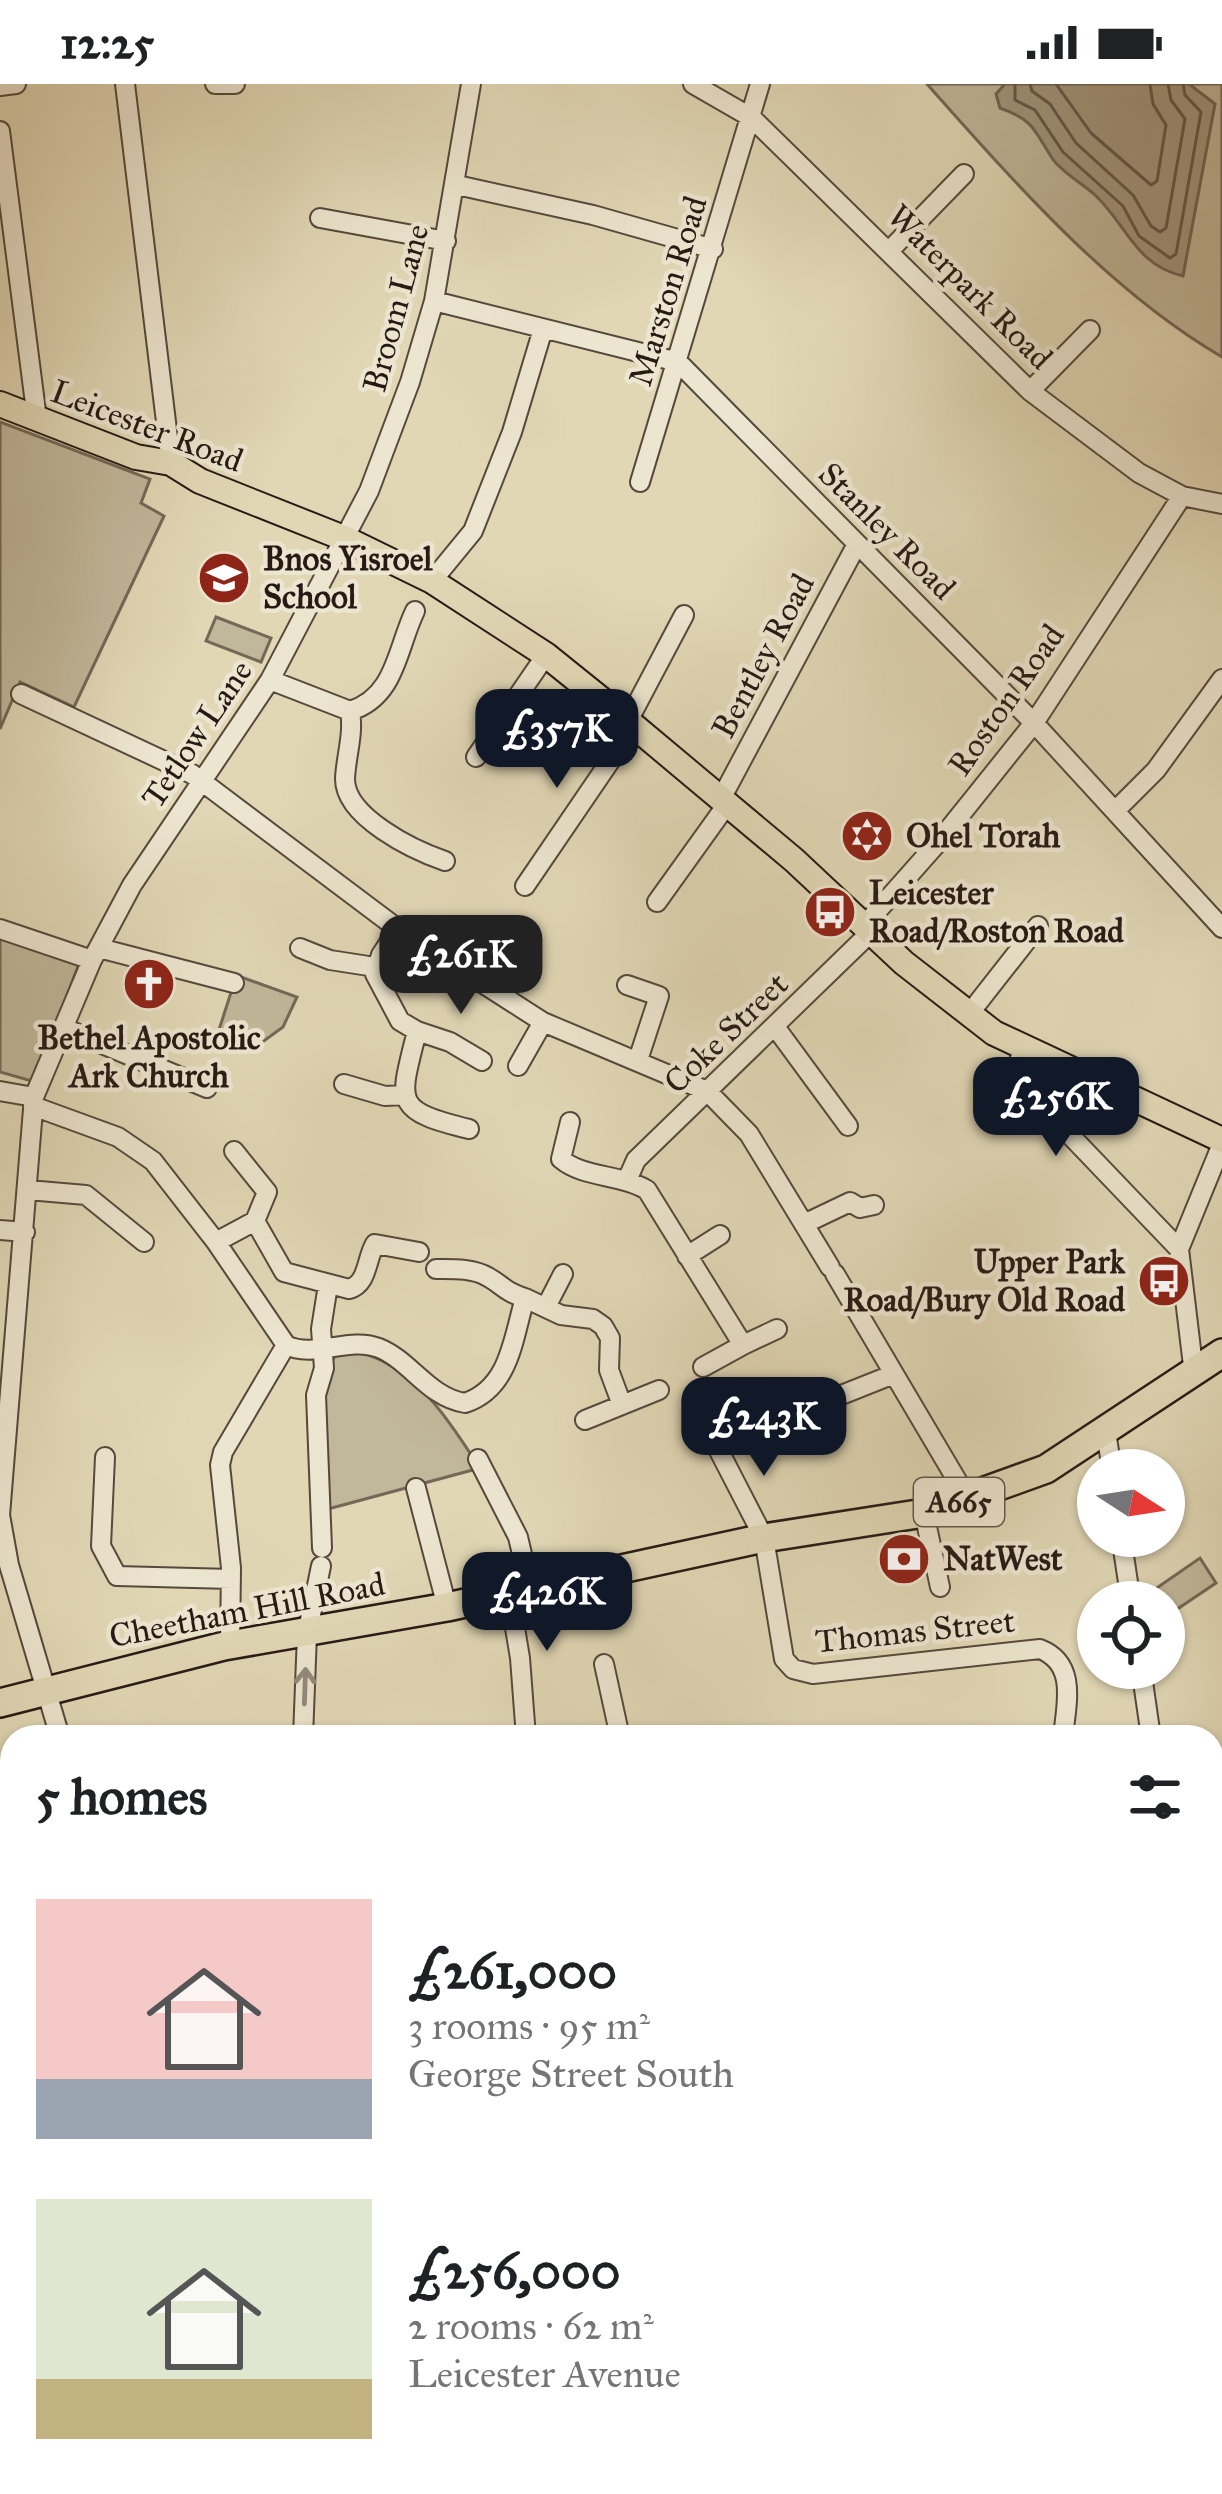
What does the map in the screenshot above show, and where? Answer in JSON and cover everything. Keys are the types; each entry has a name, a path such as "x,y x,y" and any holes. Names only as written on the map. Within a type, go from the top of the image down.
{"highway":[{"name":"A665","path":"519,1590 764,1538 924,1513 968,1499 1046,1469 1222,1353"},
{"name":"Cheetham Hill Road","path":"0,1703 230,1645 519,1590"}],"main road":[{"name":"Leicester Road","path":"0,404 136,457 171,463 200,481 346,539 432,581 546,655 631,723 969,1014 1025,1048 1222,1142"}],"street":[{"path":"0,86 16,84"},
{"path":"125,84 171,463"},
{"path":"215,84 236,84"},
{"name":"Broom Lane","path":"346,539 388,443 434,301 471,84"},
{"name":"Waterpark Road","path":"693,84 752,118 1030,391 1139,472 1182,496 1222,504"},
{"name":"Marston Road","path":"640,482 760,84"},
{"path":"0,131 5,205 37,419"},
{"path":"890,250 964,174"},
{"path":"457,184 713,249"},
{"path":"320,218 446,241"},
{"path":"434,301 678,362"},
{"path":"432,581 473,531 512,431 543,328"},
{"path":"1030,391 1090,330"},
{"name":"Stanley Road","path":"678,362 1034,723 1222,928"},
{"name":"Roston Road","path":"867,930 1034,723 1182,496"},
{"name":"Tetlow Lane","path":"33,1101 96,954 132,885 270,680 346,539"},
{"name":"Bentley Road","path":"658,902 725,800 857,544"},
{"path":"270,680 350,711 381,695 415,611"},
{"path":"525,886 631,723 684,615"},
{"path":"476,757 546,655"},
{"path":"1115,811 1156,770 1222,679"},
{"path":"21,694 202,781 398,929 543,1022 707,1091 749,1134 806,1223 968,1499"},
{"path":"350,711 353,729 345,779 356,810 411,848 445,861"},
{"path":"969,1014 1039,926"},
{"path":"0,929 234,982"},
{"path":"398,929 375,967 377,981 400,1022 482,1060"},
{"name":"Coke Street","path":"628,1178 636,1160 776,1028 867,930"},
{"path":"299,948 330,960 375,967"},
{"path":"627,985 663,988 638,1060"},
{"path":"518,1066 543,1022"},
{"path":"64,1028 207,1088"},
{"path":"776,1028 848,1126"},
{"path":"416,1031 404,1095 427,1119 470,1130"},
{"path":"1025,1048 1020,1058 1023,1086 1179,1250"},
{"path":"344,1084 385,1096 404,1095"},
{"path":"0,1091 118,1137 153,1161 216,1242 286,1345 302,1350 362,1345 382,1349 439,1394 465,1403 491,1389 502,1376 524,1298"},
{"path":"33,1101 3,1442 2,1538 57,1725"},
{"path":"570,1122 561,1159 569,1166 628,1178 647,1190 743,1345"},
{"path":"1194,1374 1179,1250 1222,1142"},
{"path":"216,1242 255,1221 274,1190 234,1151"},
{"path":"28,1190 86,1195 144,1242"},
{"path":"806,1223 850,1195 860,1208 874,1205"},
{"path":"255,1221 284,1272 328,1285 356,1287 375,1244 419,1252"},
{"path":"0,1230 25,1232"},
{"path":"687,1256 720,1235"},
{"path":"436,1269 488,1276 505,1292 561,1316 593,1319 603,1326 610,1338 609,1370 622,1405"},
{"path":"546,1307 563,1274"},
{"path":"303,1725 307,1634 321,1557 316,1395 324,1368 321,1329 328,1285"},
{"path":"704,1367 777,1330"},
{"path":"230,1645 223,1452 286,1345"},
{"name":"Thomas Street","path":"894,1374 716,1445 764,1538 784,1659 793,1669 813,1674 1040,1649 1057,1658 1066,1675 1064,1725"},
{"path":"585,1420 659,1390"},
{"path":"1106,1432 1109,1449"},
{"path":"105,1457 101,1546 117,1576 231,1580"},
{"path":"478,1459 518,1537 526,1725"},
{"path":"416,1488 447,1607"},
{"path":"924,1513 940,1587"},
{"path":"604,1664 617,1725"},
{"path":"1144,1689 1149,1725"}],"shaded area":[{"path":"927,84 1222,84 1222,357 1140,300 1102,267 1029,196"},
{"path":"0,422 150,479 141,503 164,516 74,707 20,682 0,729"},
{"path":"216,617 271,638 261,662 206,641"},
{"path":"0,938 80,961 35,1082 0,1072"},
{"path":"241,977 297,997 283,1027 254,1048 217,1036 234,983"},
{"path":"352,1351 374,1357 411,1380 442,1413 480,1468 328,1509 322,1396 334,1357"},
{"path":"1200,1558 1216,1583 1185,1604 1185,1581 1167,1581"}],"water":[{"path":"1005,84 1189,84 1215,104 1183,276 1142,253 1095,195 1056,163 1032,127 1000,108 996,94"}],"place":[{"name":"Bnos Yisroel School","path":"224,578"},
{"name":"Ohel Torah","path":"867,836"},
{"name":"Leicester Road/Roston Road","path":"830,912"},
{"name":"Bethel Apostolic Ark Church","path":"149,984"},
{"name":"Upper Park Road/Bury Old Road","path":"1164,1281"},
{"name":"NatWest","path":"904,1559"}]}
